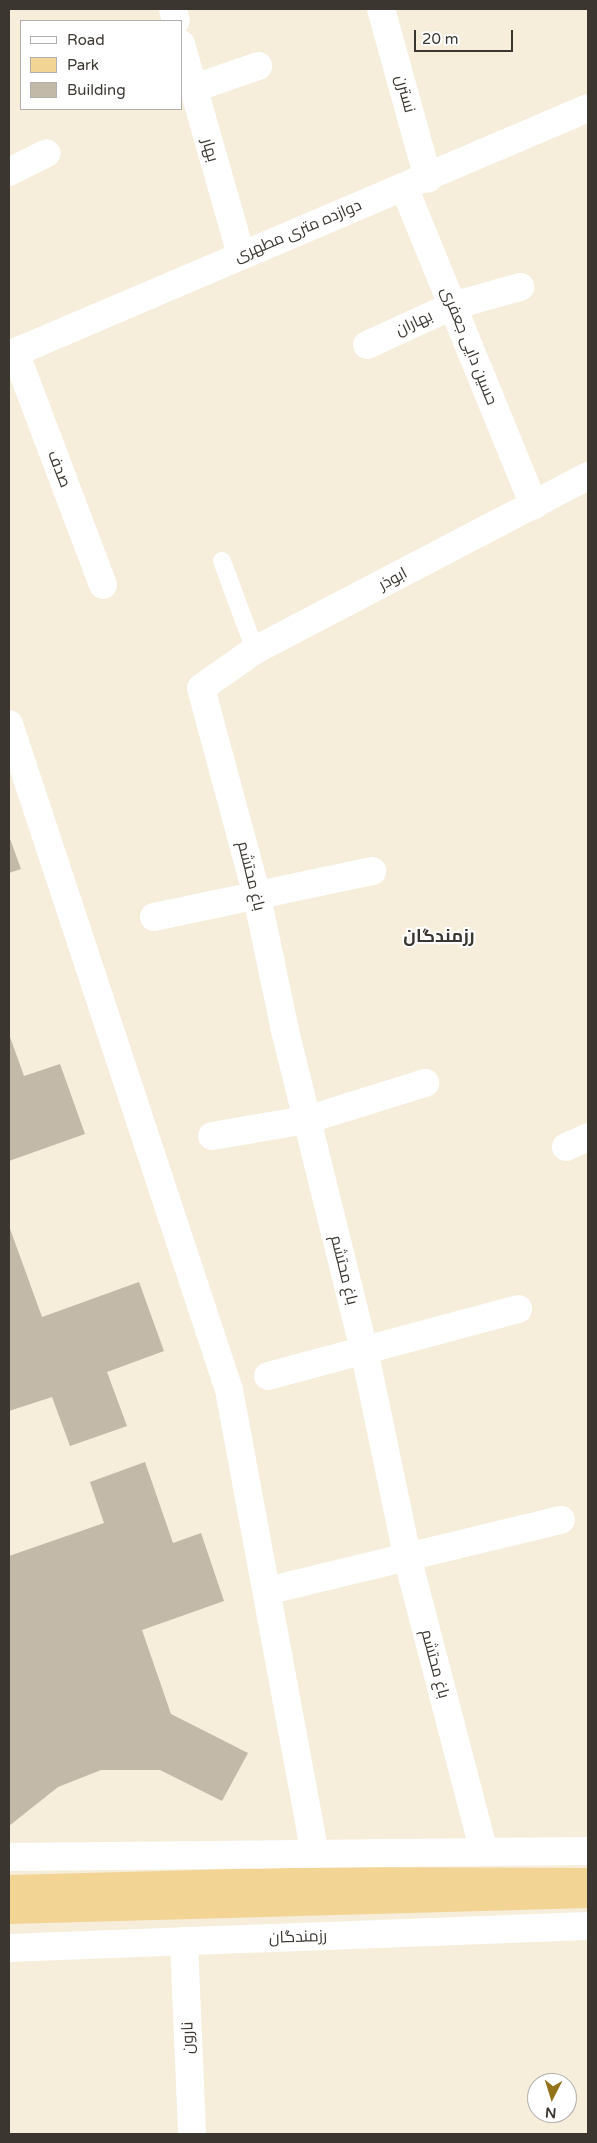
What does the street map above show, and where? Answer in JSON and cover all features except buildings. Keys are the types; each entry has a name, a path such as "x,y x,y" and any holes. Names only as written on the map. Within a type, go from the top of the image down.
{"street":[{"name":"نسترن","path":"381,9 416,183"},
{"name":"بهار","path":"182,48 192,89 241,255"},
{"path":"192,89 258,66"},
{"name":"دوازده متری مطهری","path":"12,354 588,108"},
{"path":"9,172 47,153"},
{"name":"حسین دایی جعفری","path":"416,183 452,306 534,504"},
{"name":"بهاران","path":"367,345 452,306 520,287"},
{"name":"صدف","path":"12,354 103,585"},
{"name":"ابوذر","path":"201,688 255,650 588,476"},
{"name":"باغ محتشم","path":"201,688 256,892 306,1120 364,1350 408,1560 484,1852"},
{"path":"9,724 230,1390 315,1853"},
{"path":"154,917 256,892 372,871"},
{"path":"212,1136 306,1120 426,1082"},
{"path":"268,1376 518,1309"},
{"path":"279,1588 408,1560 561,1520"},
{"path":"9,1857 588,1851"},
{"name":"رزمندگان","path":"9,1948 588,1926"},
{"name":"نارون","path":"184,1941 192,2134"}],"lane":[{"path":"222,561 255,650"}],"green space":[{"path":"317,1867 588,1868 588,1908 9,1924 9,1875"}],"district":[{"name":"رزمندگان","path":"439,936"}]}
